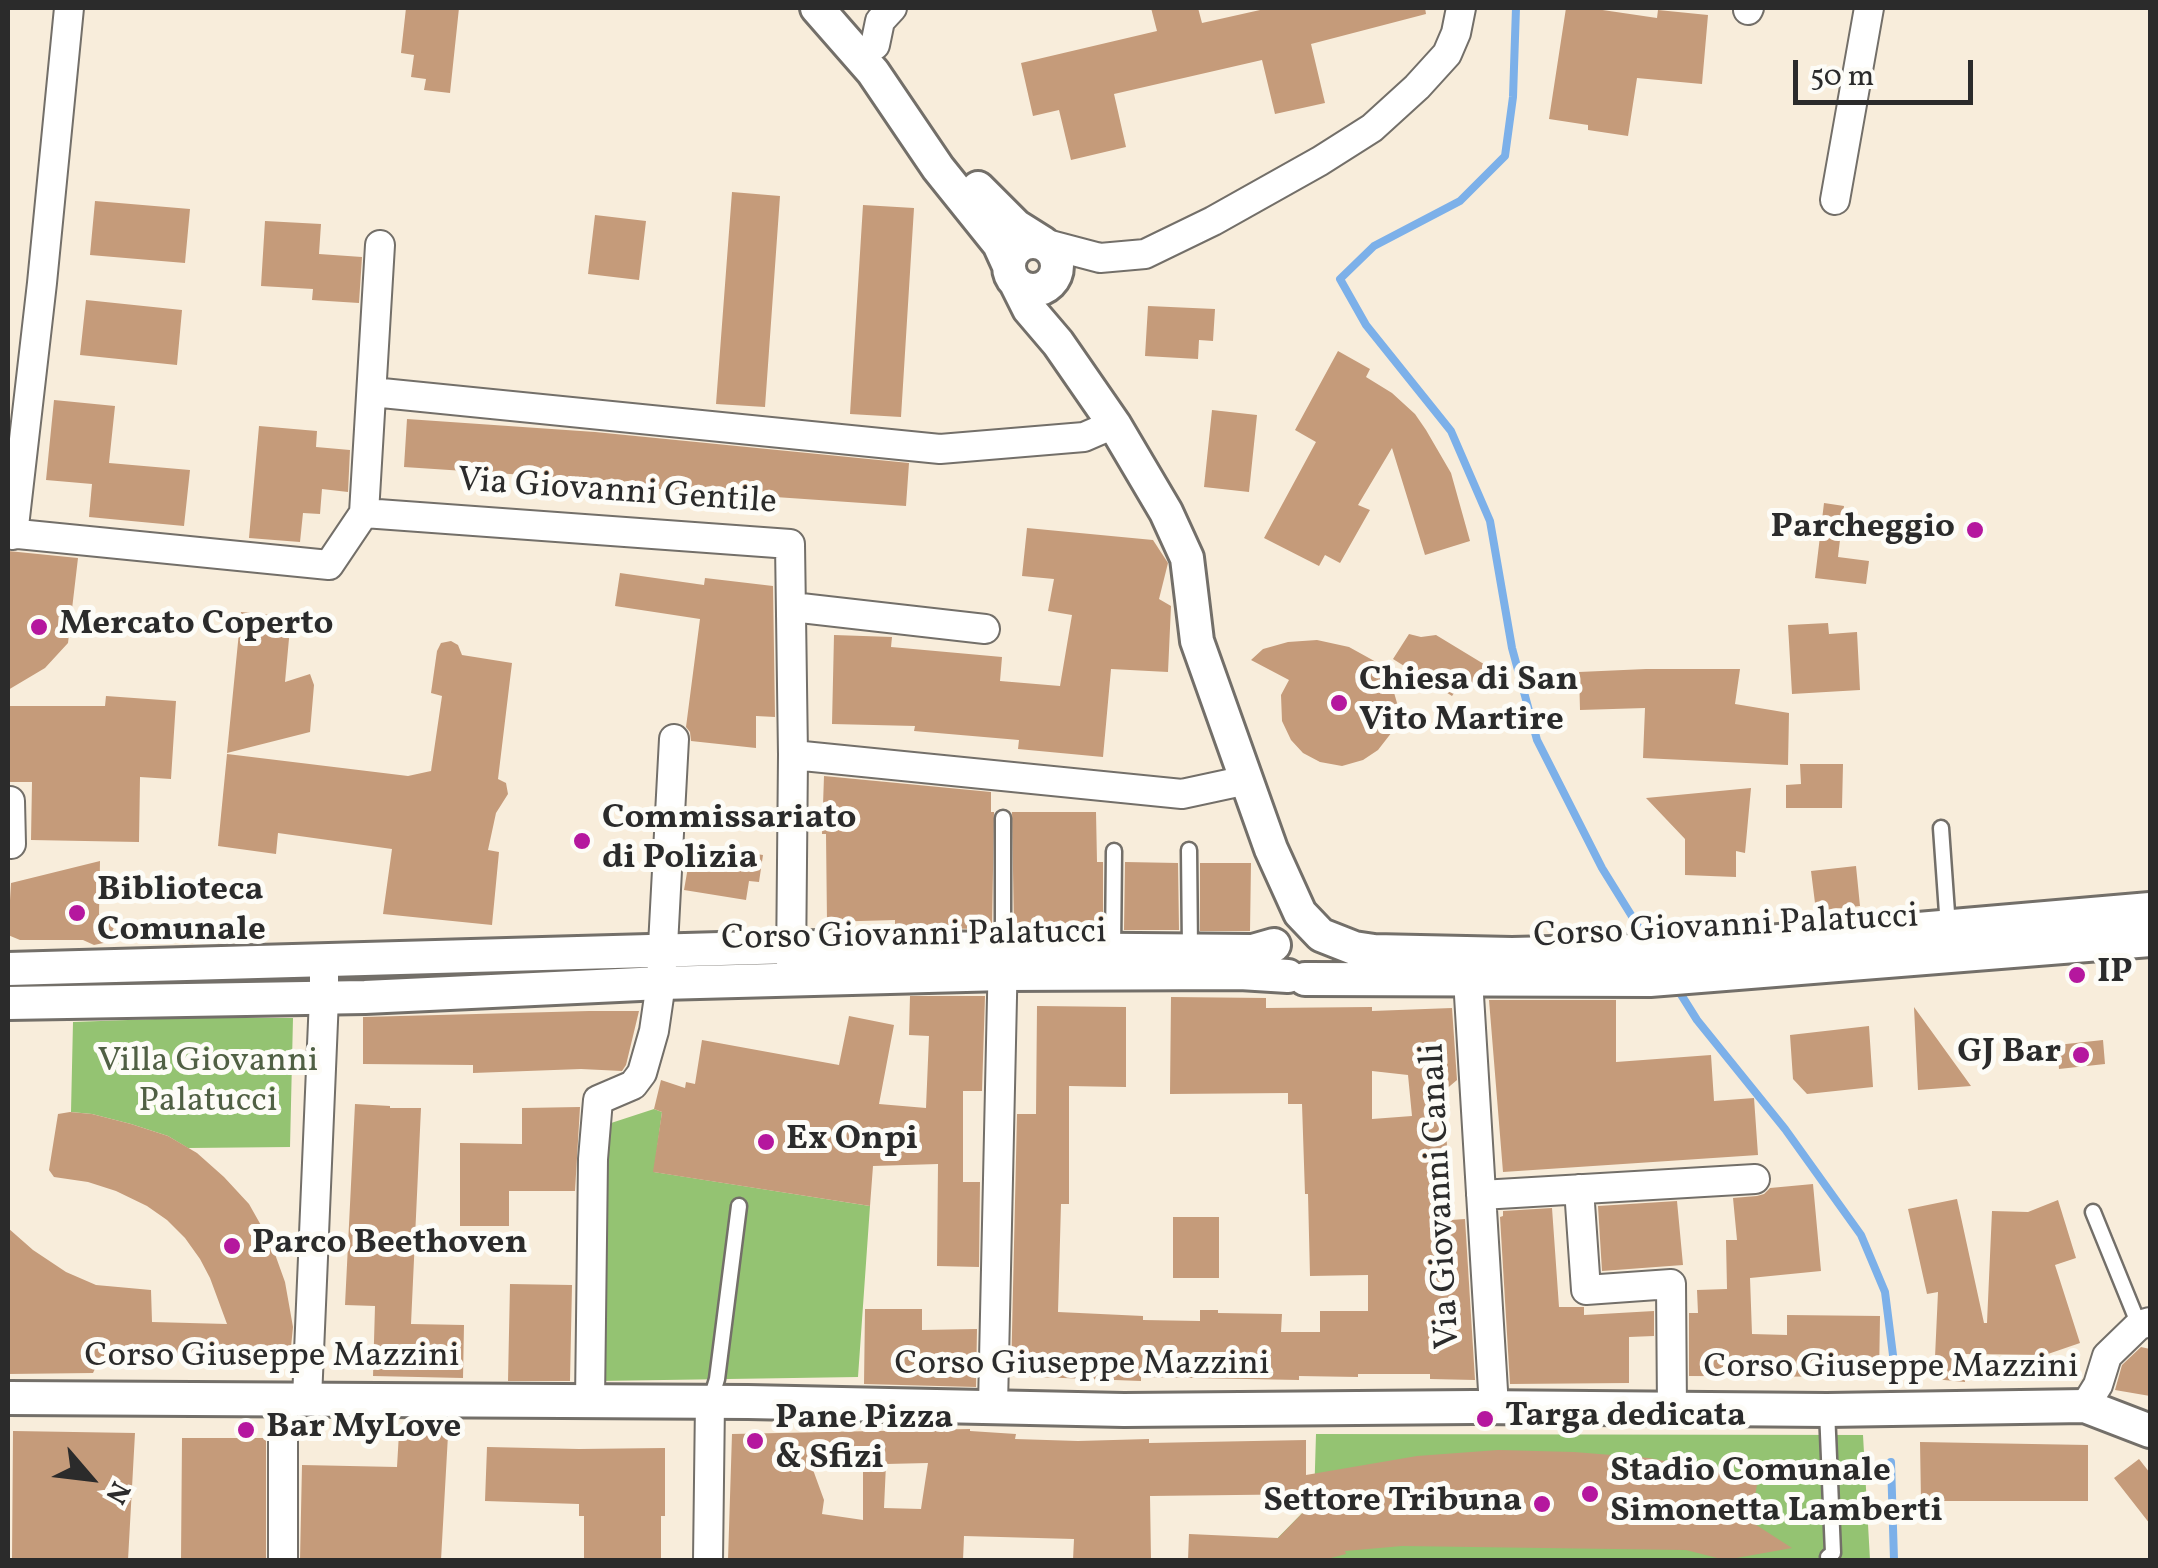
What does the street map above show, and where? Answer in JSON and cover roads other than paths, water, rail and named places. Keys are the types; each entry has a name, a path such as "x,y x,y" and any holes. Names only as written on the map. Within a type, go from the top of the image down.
{"street":[{"path":"69,8 42,283 10,534 329,565 364,513 380,245"},
{"path":"817,8 873,72 938,168 1024,278 1058,343 1114,424 1166,512 1187,558 1197,642 1271,849 1300,913 1326,943 1326,962 1321,970 1296,978 1280,971 1274,958 1278,913 1271,849"},
{"path":"845,8 984,195 1016,226 1054,253 1058,267 1053,280 1024,278"},
{"path":"875,45 880,21 892,8"},
{"path":"1043,243 1100,258 1145,254 1320,161 1372,128 1417,87 1447,54 1462,8"},
{"path":"1835,200 1868,8"},
{"path":"372,392 940,449 1084,437 1114,424"},
{"name":"Via Giovanni Gentile","path":"364,513 790,544 791,980"},
{"path":"792,607 985,629"},
{"path":"590,1401 593,1159 598,1100 633,1085 642,1073 654,1031 662,967 674,739"},
{"path":"793,755 1182,794 1247,780"},
{"path":"8,801 10,844"},
{"name":"Corso Giovanni Palatucci","path":"662,967 791,980 1113,950 1253,950 1276,941 1288,928 1304,926 1354,948 1468,966 1650,980 1721,965 1948,941 2150,909"},
{"name":"Corso Giovanni Palatucci","path":"1948,941 2150,940"},
{"name":"Corso Giovanni Palatucci","path":"662,967 792,946 1296,978 1626,951 1675,950 1721,965"},
{"path":"8,969 324,961 662,967"},
{"path":"283,1560 324,961"},
{"path":"993,1406 1004,961"},
{"name":"Via Giovanni Canali","path":"1468,966 1494,1407"},
{"path":"8,1003 324,998 662,967"},
{"path":"1481,1194 1755,1179"},
{"path":"1579,1189 1586,1290 1671,1284 1672,1409"},
{"path":"2085,1406 2098,1384 2107,1356 2145,1323"},
{"name":"Corso Giuseppe Mazzini","path":"8,1398 710,1402 1124,1410 1916,1410 2085,1406 2150,1431"},
{"path":"708,1560 710,1402"}],"lane":[{"path":"1003,818 1004,961"},
{"path":"1941,828 1948,941"},
{"path":"1189,850 1190,950"},
{"path":"1113,950 1114,851"},
{"path":"710,1402 717,1380 739,1206"},
{"path":"2093,1212 2145,1323"},
{"path":"1827,1410 1833,1554 1828,1557"}],"waterway":[{"path":"1516,8 1513,97 1505,156 1460,201 1374,246 1340,279 1366,325 1451,431 1490,521 1512,648 1537,740 1602,868 1646,939"},
{"path":"1675,985 1697,1020 1785,1129 1861,1235 1885,1292 1895,1371"},
{"path":"1891,1462 1894,1560"}],"place":[{"name":"Parcheggio","path":"1975,530"},
{"name":"Mercato Coperto","path":"39,627"},
{"name":"Chiesa di San Vito Martire","path":"1339,703"},
{"name":"Commissariato di Polizia","path":"582,841"},
{"name":"Biblioteca Comunale","path":"77,913"},
{"name":"IP","path":"2077,975"},
{"name":"GJ Bar","path":"2081,1055"},
{"name":"Ex Onpi","path":"766,1142"},
{"name":"Parco Beethoven","path":"232,1246"},
{"name":"Targa dedicata","path":"1485,1419"},
{"name":"Bar MyLove","path":"246,1430"},
{"name":"Pane Pizza & Sfizi","path":"755,1441"},
{"name":"Stadio Comunale Simonetta Lamberti","path":"1590,1494"},
{"name":"Settore Tribuna","path":"1542,1504"}],"park label":[{"name":"Villa Giovanni Palatucci","path":"208,1084"}]}
